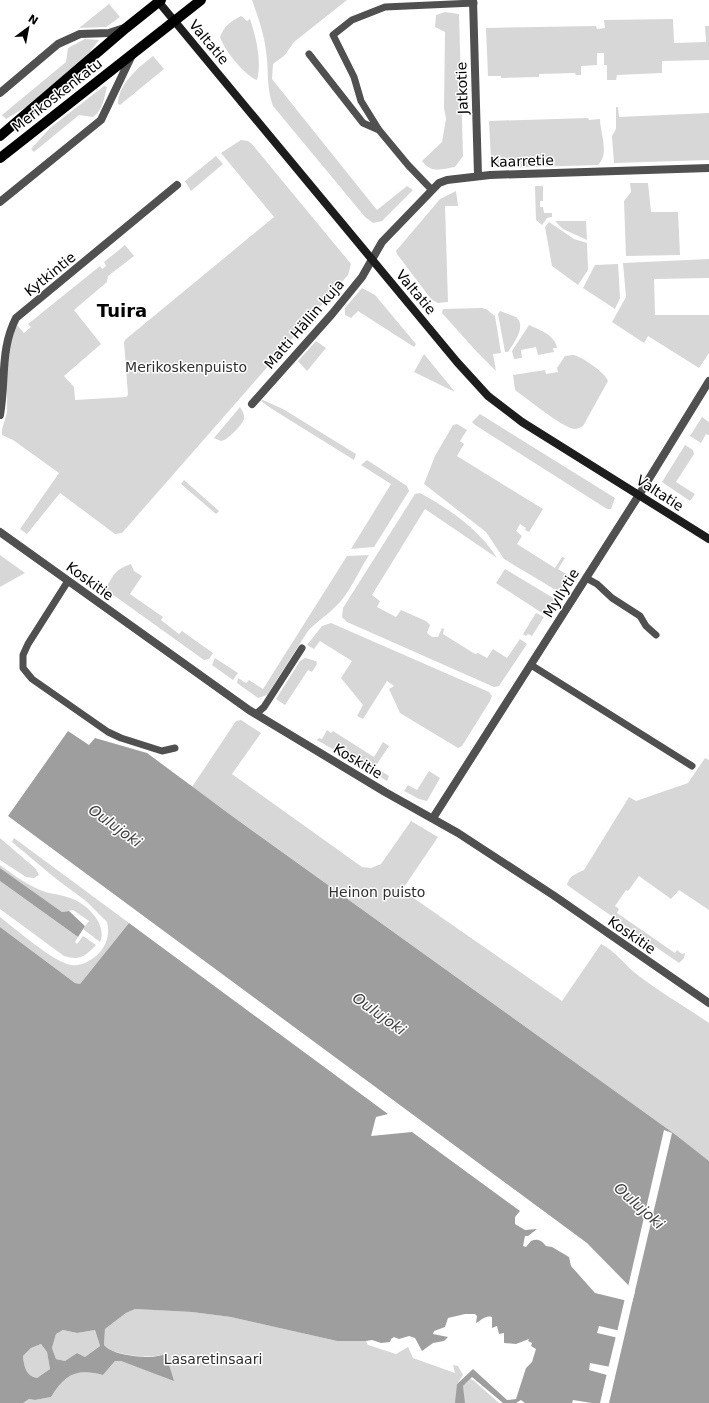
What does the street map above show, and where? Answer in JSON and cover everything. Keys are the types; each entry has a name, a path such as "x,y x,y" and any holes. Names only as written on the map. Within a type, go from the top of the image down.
{"main road":[{"name":"Merikoskenkatu","path":"0,158 175,22 201,0"},
{"name":"Merikoskenkatu","path":"0,136 158,1"}],"street":[{"name":"Valtatie","path":"158,1 372,260 488,396 522,422 709,539"},
{"name":"Jatkotie","path":"474,2 478,175"},
{"name":"Merikoskenkatu","path":"0,93 64,40 80,34 109,33 126,28"},
{"name":"Merikoskenkatu","path":"0,202 101,120 132,55"},
{"name":"Kaarretie","path":"372,260 382,242 431,189 439,183 447,180 478,175 709,168"},
{"name":"Kytkintie","path":"0,415 2,343 10,326 16,318 177,185"},
{"name":"Matti Hällin kuja","path":"252,404 332,314 362,276 372,260"},
{"name":"Myllytie","path":"433,818 586,578 709,381"},
{"name":"Koskitie","path":"0,532 256,714 385,792 433,818 553,895 709,1003"}],"lane":[{"path":"431,189 408,165 379,130 361,101 354,77 333,35 352,20 385,7 474,2"},
{"path":"309,54 363,123 379,130"},
{"path":"586,578 612,598 640,616 646,626 656,635"},
{"path":"68,581 28,644 23,655 22,668 32,679 108,732 121,738 162,751 175,748"},
{"path":"256,714 264,707 302,648"},
{"path":"531,664 692,766"}],"green space":[{"path":"252,0 347,0 294,42 285,55 273,64 272,79 377,210 407,186 413,190 382,221 373,223 365,217 273,106 269,92 264,38"},
{"path":"109,4 120,17 106,27 79,28"},
{"path":"445,12 459,14 463,156 455,167 437,170 429,168 422,161 442,142 446,119 444,108 445,32 435,27 436,15"},
{"path":"241,16 247,21 250,19 258,49 259,65 257,80 252,78 241,68 226,49 220,37 228,24"},
{"path":"673,19 674,43 706,42 705,26 709,26 709,60 662,61 662,73 617,75 616,80 607,80 607,65 604,65 604,53 597,53 597,65 581,66 581,75 576,75 575,73 539,74 539,77 501,78 501,76 488,76 486,28 596,26 597,29 605,28 604,20"},
{"path":"85,39 99,40 89,53 28,106 6,119 2,115 66,62 68,48"},
{"path":"153,56 164,69 120,105 118,104 119,97 125,83"},
{"path":"104,86 107,87 104,99 99,111 93,117 79,115 34,152 31,149 50,128"},
{"path":"616,107 618,107 619,117 709,113 709,160 614,163 612,136 616,129"},
{"path":"588,118 589,120 600,119 604,149 602,160 598,165 498,168 491,160 489,121"},
{"name":"Merikoskenpuisto","path":"241,140 248,141 252,144 351,264 348,275 122,533 115,534 60,493 27,534 20,529 59,473 13,440 2,435 2,429 7,411 6,366 8,345 17,325 24,333 31,327 28,324 100,266 102,269 106,266 104,262 125,245 134,256 108,276 107,282 74,310 101,344 64,376 74,387 75,400 126,397 128,395 124,342 126,339 274,217 221,153"},
{"path":"216,156 223,164 191,191 185,181"},
{"path":"630,183 648,183 651,212 678,212 680,255 626,256 624,201 631,192"},
{"path":"535,186 543,186 543,201 540,201 540,207 543,207 544,213 552,213 552,217 547,218 542,225 536,220"},
{"path":"456,191 458,206 445,206 448,302 438,303 431,299 396,251 440,199"},
{"path":"555,221 586,221 587,240 563,229"},
{"path":"549,222 574,239 587,243 588,270 578,285 552,266 545,227"},
{"path":"709,259 709,278 654,279 655,315 709,315 709,353 699,368 648,336 644,343 612,322 626,297 623,263"},
{"path":"618,264 620,298 615,309 583,288 595,265"},
{"path":"362,288 375,295 416,344 414,347 358,311 351,318 345,315 345,308"},
{"path":"443,309 486,309 495,316 501,353 493,354 496,371 442,313"},
{"path":"500,311 516,317 520,325 520,330 508,352 505,352 498,314"},
{"path":"529,325 550,336 556,343 557,348 553,348 554,352 538,355 536,347 521,350 522,358 514,359 512,351"},
{"path":"316,341 326,348 307,371 298,361"},
{"path":"424,354 455,392 414,372"},
{"path":"573,355 582,358 593,365 608,381 583,426 574,429 553,418 515,390 513,375 545,370 546,374 558,372 557,368 565,356"},
{"path":"263,400 283,409 356,454 354,460 272,409 261,401"},
{"path":"240,407 244,417 243,422 230,436 224,440 221,441 214,438"},
{"path":"480,414 615,498 611,509 607,509 475,425 472,422"},
{"path":"702,417 709,422 709,435 706,434 701,443 690,436"},
{"path":"457,424 467,430 460,441 464,444 457,456 543,509 529,532 520,524 516,531 522,536 517,544 555,568 562,557 565,558 558,569 569,576 559,592 504,559 486,532 424,484 435,456 453,425"},
{"path":"685,445 693,450 694,454 676,482 695,494 690,501 662,482"},
{"path":"367,460 407,486 409,491 374,547 351,549 391,484 361,465"},
{"path":"184,480 219,511 216,514 181,484"},
{"path":"420,493 463,521 481,538 497,558 425,509 372,595 380,601 377,607 396,617 401,610 426,621 430,625 427,633 432,637 438,637 442,628 444,629 443,634 475,654 478,653 487,658 493,649 507,658 520,639 527,644 499,686 494,687 347,622 342,617 343,608 415,494"},
{"path":"0,555 25,573 0,587"},
{"path":"369,555 344,597 331,611 308,631 267,695 258,698 237,683 238,678 246,683 249,680 263,689 347,556"},
{"path":"131,564 134,571 142,576 130,594 163,617 161,620 179,634 182,631 213,653 209,659 204,660 105,589 113,576 121,568"},
{"path":"505,569 555,599 545,615 496,583"},
{"path":"536,613 544,617 532,636 528,634 526,636 523,634"},
{"path":"331,623 489,692 492,696 490,701 462,746 458,748 400,713 389,689 394,686 387,681 363,719 357,716 363,705 341,678 352,661 320,641 314,649 307,645 322,626"},
{"path":"215,658 238,673 233,680 212,665"},
{"path":"305,658 316,661 317,664 312,672 308,670 285,705 276,699 300,661"},
{"name":"Heinon puisto","path":"241,720 261,733 232,774 362,867 371,868 381,864 411,821 438,837 402,890 562,1001 601,944 612,951 647,982 709,1023 709,1161 676,1135 192,787 236,721"},
{"path":"327,730 331,733 333,731 374,757 383,742 389,746 375,767 389,776 387,781 317,740 319,738 322,739"},
{"path":"705,758 709,760 709,910 679,890 671,899 639,876 628,891 626,890 615,906 619,909 617,913 675,953 677,950 682,954 685,953 684,958 679,963 567,885 571,877 584,870 629,797 636,801 688,783"},
{"path":"429,771 440,778 427,801 419,799 404,791 408,785 417,790"},
{"path":"0,838 36,869 39,875 34,878 26,877 0,860"},
{"path":"14,838 129,923 80,984 75,983 0,927 0,917 45,952 63,963 71,965 82,964 96,956 102,950 108,935 107,922 86,901 55,878 12,842"},
{"path":"0,865 19,879 35,888 70,898 83,904 98,921 102,935 100,942 83,929 89,921 73,910 62,912 0,868"},
{"path":"0,881 78,937 75,942 77,944 83,936 96,945 86,955 79,958 64,956 0,909"},
{"name":"Lasaretinsaari","path":"135,1309 192,1312 231,1317 337,1341 366,1341 368,1345 396,1354 408,1347 413,1358 455,1373 453,1365 458,1366 463,1375 457,1384 463,1386 470,1379 473,1380 499,1403 23,1403 29,1399 35,1400 51,1397 61,1383 72,1375 86,1372 103,1375 115,1361 121,1361 173,1380 160,1355 147,1357 122,1354 104,1345 105,1329 126,1313"},
{"path":"63,1330 77,1333 95,1330 100,1346 85,1357 77,1353 65,1361 56,1359 52,1348 56,1334"},
{"path":"41,1344 47,1352 50,1369 37,1378 30,1375 26,1370 23,1356 31,1348"}],"water":[{"name":"Oulujoki","path":"68,731 89,745 95,738 147,753 228,813 676,1135 709,1161 709,1403 592,1403 573,1400 572,1403 525,1403 521,1400 516,1403 503,1403 472,1377 463,1386 465,1403 455,1403 457,1384 473,1369 507,1400 516,1399 526,1368 532,1362 536,1349 531,1346 532,1343 528,1341 529,1339 516,1344 504,1343 504,1333 499,1334 497,1326 492,1328 492,1317 485,1317 476,1323 477,1316 475,1314 465,1314 448,1318 445,1327 434,1331 433,1334 448,1337 444,1341 433,1343 422,1351 415,1338 409,1336 399,1339 394,1337 390,1342 381,1343 372,1340 337,1341 231,1317 192,1312 135,1309 126,1313 105,1329 104,1345 113,1351 132,1356 150,1357 166,1355 174,1381 121,1361 115,1361 103,1375 86,1372 72,1375 61,1383 51,1397 35,1400 29,1399 23,1403 0,1403 0,927 75,983 80,984 129,923 388,1114 376,1117 371,1136 412,1132 520,1211 515,1217 515,1224 525,1230 537,1229 528,1236 525,1236 523,1246 526,1247 531,1241 538,1240 546,1246 552,1247 569,1257 571,1266 595,1293 632,1302 635,1292 587,1243 8,816","holes":["599,1326 625,1332 623,1339 597,1333","63,1330 77,1333 95,1330 100,1346 85,1357 77,1353 65,1361 56,1359 52,1348 56,1334","41,1344 47,1352 50,1369 37,1378 28,1373 24,1364 23,1356 31,1348","590,1363 616,1368 614,1377 589,1370"]},
{"path":"0,868 62,912 69,911 85,926 78,937 0,881"}],"pier":[{"path":"664,1130 672,1133 609,1403 600,1403 607,1373 613,1374 614,1370 608,1369 616,1336 622,1337 622,1333 617,1332 625,1298 631,1300 633,1292 628,1287"}],"district":[{"name":"Tuira","path":"122,311"}]}
